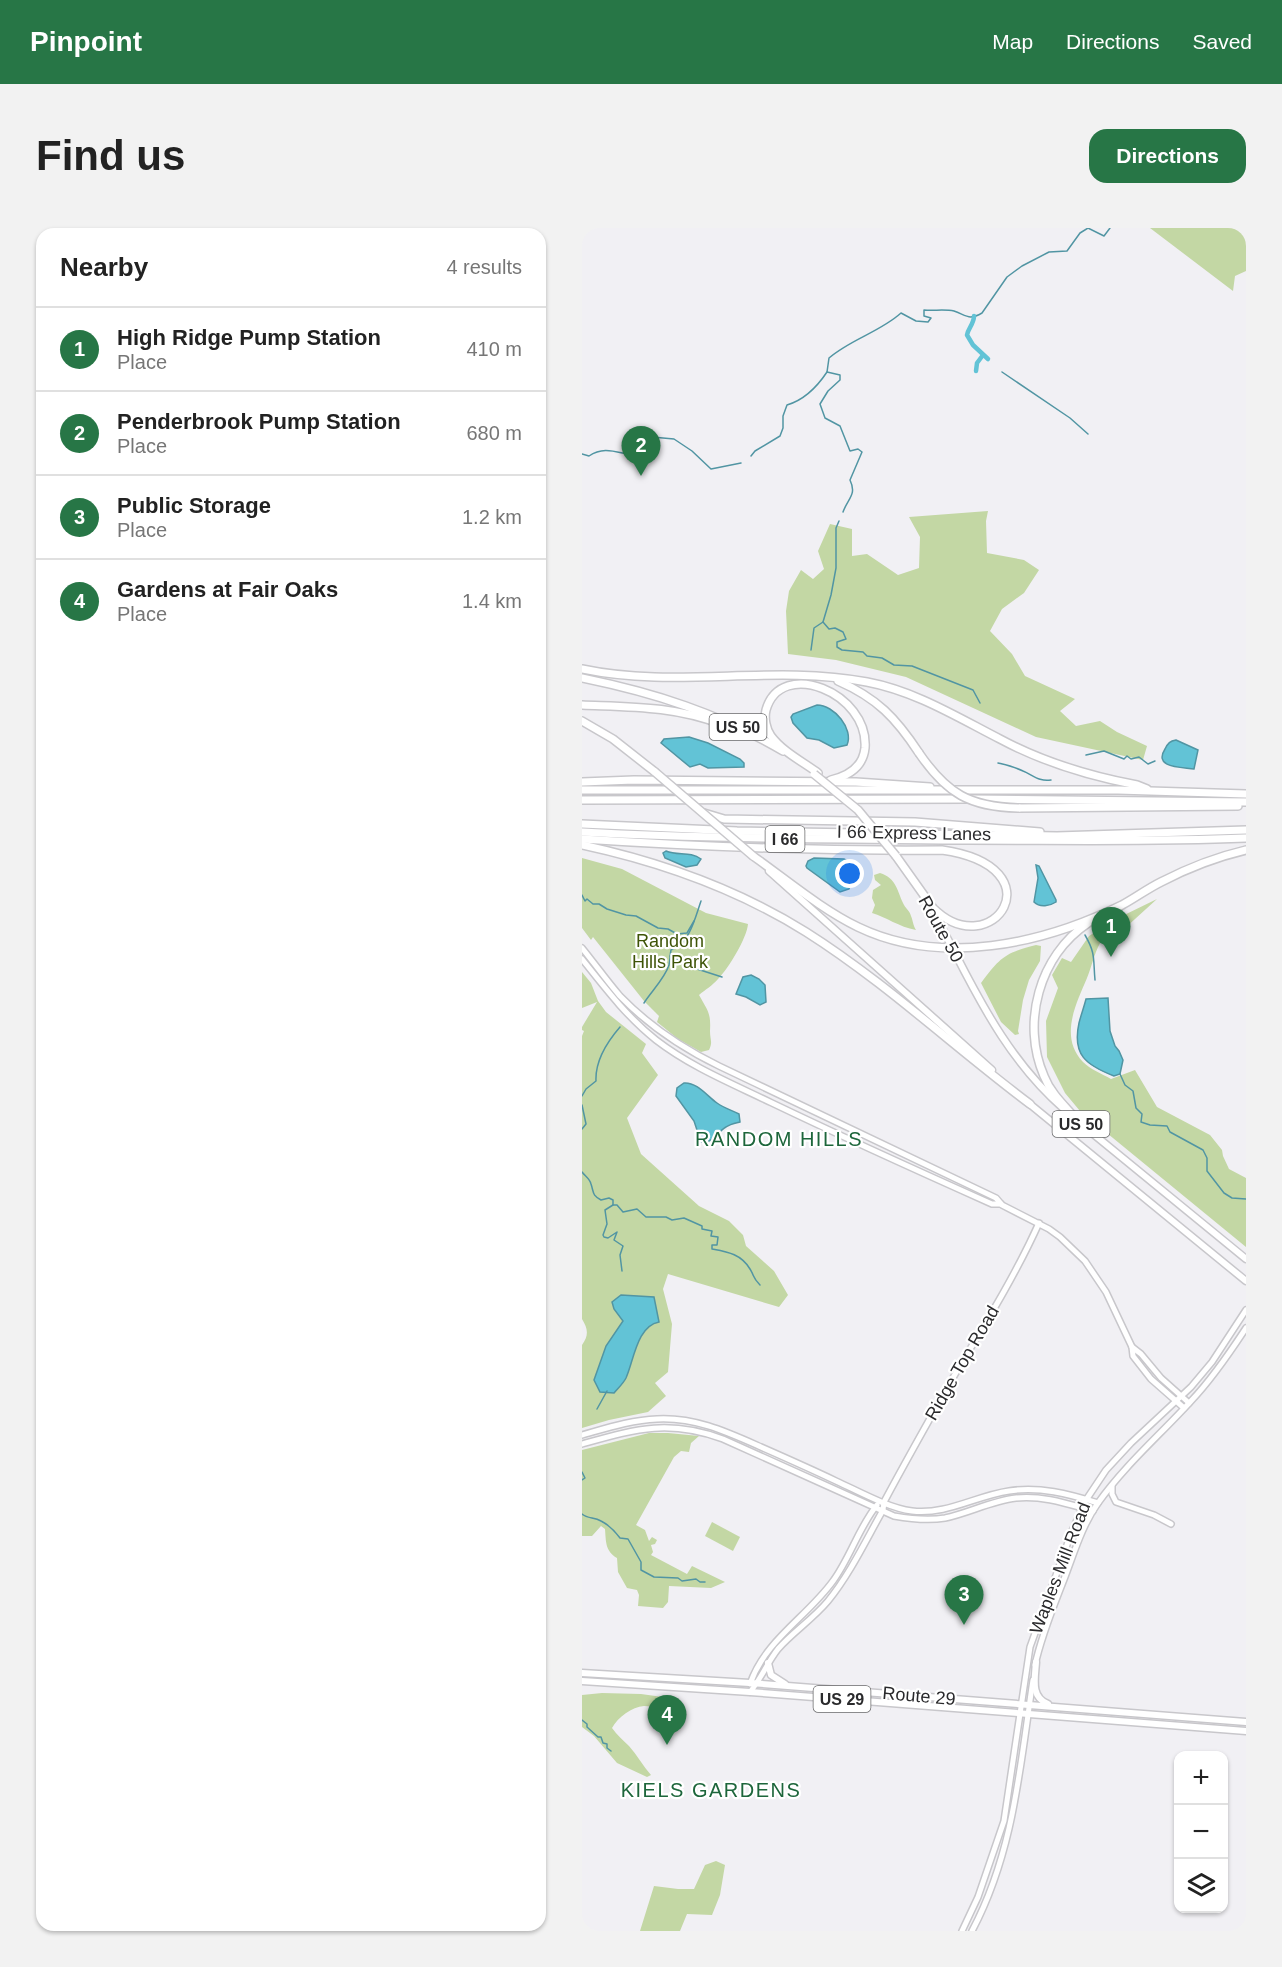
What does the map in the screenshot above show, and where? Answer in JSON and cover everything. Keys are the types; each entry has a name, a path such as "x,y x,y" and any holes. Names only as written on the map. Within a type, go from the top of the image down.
{"highway":[{"path":"582,669 647,677 829,676 868,682 900,691 958,716 999,739 1052,762 1098,777 1137,785 1152,792"},
{"path":"829,676 866,694 884,708 897,721 939,780 950,789 978,803 1019,808 1231,806 1246,803"},
{"name":"Route 50","path":"582,678 654,695 699,710 768,743 816,773 858,810 896,856 926,900"},
{"path":"816,773 775,740 767,730 765,714 768,704 774,695 788,686 805,685 827,689 847,703 862,726 864,751 857,766 841,777 817,783"},
{"path":"582,705 643,706 675,710 714,721 768,743"},
{"name":"US 50","path":"582,723 601,732 634,755 753,856"},
{"path":"582,782 634,780 856,782 909,784 948,790"},
{"path":"582,790 948,790 1246,794"},
{"name":"I 66 Express Lanes","path":"582,800 971,799 1246,803"},
{"path":"695,807 708,815 724,819 915,822 1034,830 1057,836"},
{"name":"I 66 Express Lanes","path":"582,824 748,831 1057,836 1246,830"},
{"name":"I 66","path":"582,832 663,837 1115,842 1246,838"},
{"path":"582,839 715,848 840,851 942,850 963,854 992,867 1002,877 1007,892 1007,900 1000,913 987,922 974,926 945,918 926,900"},
{"path":"582,845 651,862 691,875 793,925 872,978 1030,1104"},
{"path":"1077,1120 1054,1094 1039,1063 1033,1025 1037,998 1046,973 1068,940 1092,921 1161,882 1204,862 1246,850"},
{"path":"753,856 822,905 858,926 893,939 930,946 982,947 1019,941 1072,926 1123,904"}],"main road":[{"name":"US 50","path":"753,856 1030,1104 1246,1281"},
{"name":"Route 50","path":"926,900 988,1015 1021,1065 1043,1090 1246,1259"},
{"path":"1036,1662 1035,1687 1038,1697 1048,1704 1070,1708"},
{"path":"768,1663 771,1675 789,1686"},
{"name":"Route 29","path":"582,1673 758,1683 1246,1722"},
{"name":"Route 29","path":"582,1681 1246,1731"}],"street":[{"path":"582,948 618,994 634,1010 682,1047 996,1198 1002,1205"},
{"path":"582,959 615,1001 637,1024 675,1054 905,1165 992,1204 1002,1205 1039,1223 1060,1237 1085,1261 1106,1292 1132,1347 1133,1356 1151,1379 1184,1408"},
{"name":"Ridge Top Road","path":"750,1692 779,1648 812,1618 838,1588 883,1510 884,1502 921,1432 1027,1249 1039,1223"},
{"name":"Waples Mill Road","path":"962,1931 978,1898 1004,1821 1028,1655 1082,1508 1107,1470 1123,1451 1181,1397 1212,1362 1246,1311"},
{"name":"Waples Mill Road","path":"972,1931 986,1900 1012,1823 1036,1662 1056,1600 1081,1535 1093,1510 1112,1485 1189,1403 1219,1367 1246,1328"},
{"path":"1132,1347 1189,1403"},
{"path":"582,1435 633,1421 657,1419 696,1422 722,1429 884,1502 909,1510 940,1510 989,1495 1027,1489 1048,1491 1098,1503"},
{"path":"582,1444 621,1432 646,1428 667,1427 694,1430 723,1439 894,1516 923,1520 943,1518 999,1501 1018,1498 1036,1498 1093,1510"},
{"path":"1112,1485 1112,1496 1116,1502 1154,1515 1171,1524"},
{"path":"750,1692 750,1683 774,1643 821,1597 835,1579 876,1506 884,1502"}],"green space":[{"path":"1150,228 1246,228 1246,271 1235,276 1233,291"},
{"path":"988,511 987,553 1024,560 1039,570 1024,593 1002,609 990,631 1012,654 1025,676 1075,699 1060,711 1076,726 1100,721 1147,746 1143,760 1036,737 906,677 836,660 788,654 786,611 789,591 801,570 813,579 824,569 818,551 830,524 852,529 852,556 867,554 898,575 919,568 920,537 909,517"},
{"name":"Random Hills Park","path":"582,858 622,869 706,913 748,924 741,945 727,968 699,995 709,1016 711,1043 709,1050 701,1052 678,1039 657,1022 659,1016 644,1001 593,937 591,940 582,928"},
{"path":"880,873 890,878 895,885 916,930 872,913 875,905 872,898 873,890 881,885 875,880 874,875"},
{"path":"1157,899 1113,939 1100,943 1075,1009 1071,1031 1072,1042 1083,1062 1111,1079 1135,1070 1157,1107 1210,1135 1222,1150 1229,1169 1246,1178 1246,1247 1080,1111 1065,1093 1047,1057 1046,1021 1058,988 1052,975 1062,958 1071,962 1089,936 1116,919"},
{"path":"1036,945 1041,946 1040,961 1029,980 1023,1000 1019,1034 1015,1035 1001,1022 981,983 1004,958"},
{"path":"582,972 591,983 598,1001 606,1012 646,1044 642,1053 658,1075 627,1118 641,1154 699,1206 729,1221 743,1235 746,1246 774,1271 788,1295 779,1307 668,1274 663,1289 672,1324 668,1372 655,1383 666,1396 648,1412 582,1428 582,1345 587,1332 582,1319 582,1036 584,1031 582,1027 597,1002 582,1008"},
{"path":"649,1433 699,1436 691,1443 689,1452 681,1451 674,1457 636,1525 645,1530 649,1541 652,1537 657,1540 651,1545 653,1552 651,1555 687,1574 692,1566 725,1582 711,1588 669,1586 668,1602 663,1608 638,1606 637,1590 627,1588 618,1572 617,1558 608,1549 605,1529 601,1526 592,1536 582,1536 582,1450"},
{"path":"712,1522 740,1537 733,1551 705,1536"},
{"path":"641,1694 677,1699 682,1704 668,1710 644,1706 635,1708 622,1716 612,1728 632,1749 651,1775 647,1777 617,1763 594,1736 582,1727 582,1695"},
{"path":"716,1861 725,1865 720,1895 712,1915 687,1914 680,1931 640,1931 654,1886 694,1889 705,1865"}],"water":[{"path":"817,705 830,709 841,719 848,732 847,745 834,748 819,740 807,738 793,723 791,717 793,714"},
{"path":"689,737 708,743 740,759 744,767 708,768 700,764 690,767 661,743 664,739"},
{"path":"1176,740 1198,750 1194,769 1176,767 1163,760 1162,755 1167,745"},
{"path":"666,851 693,855 701,859 697,865 686,867 665,858 663,853"},
{"path":"814,858 844,859 854,864 849,889 840,892 807,868 808,861"},
{"path":"1036,865 1039,866 1056,900 1051,905 1042,906 1034,902 1038,878"},
{"path":"751,975 765,985 766,1002 760,1005 736,994 743,977"},
{"path":"1108,998 1110,1031 1123,1060 1120,1074 1114,1076 1096,1068 1083,1057 1077,1034 1086,999"},
{"path":"684,1083 698,1087 720,1105 739,1114 740,1122 723,1129 709,1141 701,1142 694,1121 676,1096 677,1088"},
{"path":"621,1295 654,1297 659,1322 646,1330 641,1337 622,1384 614,1393 600,1392 594,1380 606,1346 623,1321 612,1302"}],"waterway":[{"path":"843,512 853,489 850,480 862,452 858,449 850,451 840,426 825,418 820,404 828,391 840,380 840,375 827,372 829,358 901,313 916,321 928,322 931,318 924,316 924,310 950,310 971,317 978,315 982,313 1007,277 1022,266 1049,252 1067,251 1080,233 1088,228 1104,236 1110,228"},
{"path":"974,316 967,335 973,345 988,359"},
{"path":"976,371 977,363 983,355"},
{"path":"751,456 755,451 780,436 787,405 810,392 827,372"},
{"path":"1002,372 1070,418 1088,434"},
{"path":"582,454 589,456 598,451 608,450 627,454 640,444 648,444 652,437 674,439 692,451 711,469 741,463"},
{"path":"811,650 814,628 823,622 831,595 836,568 836,528 839,521"},
{"path":"823,622 829,629 835,628 843,632 846,639 837,642 837,647 842,650 863,652 867,656 882,658 894,665 912,666 973,690 980,703"},
{"path":"1086,755 1104,751 1124,759 1127,756 1131,759 1139,757 1148,764 1155,761"},
{"path":"998,763 1017,768 1040,779 1051,780"},
{"path":"582,895 585,901 587,899 607,909 636,916 658,928 668,929 677,934 687,933 694,921"},
{"path":"644,1003 667,970 671,950 683,942 687,936 701,901"},
{"path":"1085,935 1092,952 1095,980"},
{"path":"670,956 690,965"},
{"path":"694,968 722,977"},
{"path":"582,1096 586,1089 596,1081 596,1073 603,1052 620,1027"},
{"path":"1120,1074 1125,1085 1133,1091 1136,1108 1142,1114 1141,1122 1167,1126 1170,1132 1203,1150 1207,1158 1207,1171 1224,1193 1232,1198 1246,1199"},
{"path":"582,1105 586,1124 582,1129"},
{"path":"582,1172 590,1181 596,1197 601,1200 609,1198 613,1200 613,1205 605,1210 607,1224 603,1235 608,1238 617,1232 614,1240 623,1246 620,1255 622,1271"},
{"path":"613,1205 617,1205 623,1212 637,1209 646,1217 666,1217 672,1220 684,1218 702,1226 702,1229 712,1231 711,1236 718,1237 717,1245 712,1245 712,1249 729,1253 743,1260 760,1285"},
{"path":"597,1409 607,1391"},
{"path":"582,1472 585,1478 582,1480"},
{"path":"582,1514 604,1523 620,1538 628,1539 641,1562 641,1570 654,1577 678,1578 682,1581 696,1579 705,1582"},
{"path":"582,1720 598,1737 601,1737 603,1743 607,1744 607,1748 611,1751"}],"place":[{"name":"Penderbrook Pump Station","path":"641,476"},
{"name":"High Ridge Pump Station","path":"1111,957"},
{"name":"Public Storage","path":"964,1625"},
{"name":"Gardens at Fair Oaks","path":"667,1745"}],"district":[{"name":"RANDOM HILLS","path":"779,1139"},
{"name":"KIELS GARDENS","path":"711,1790"}]}
